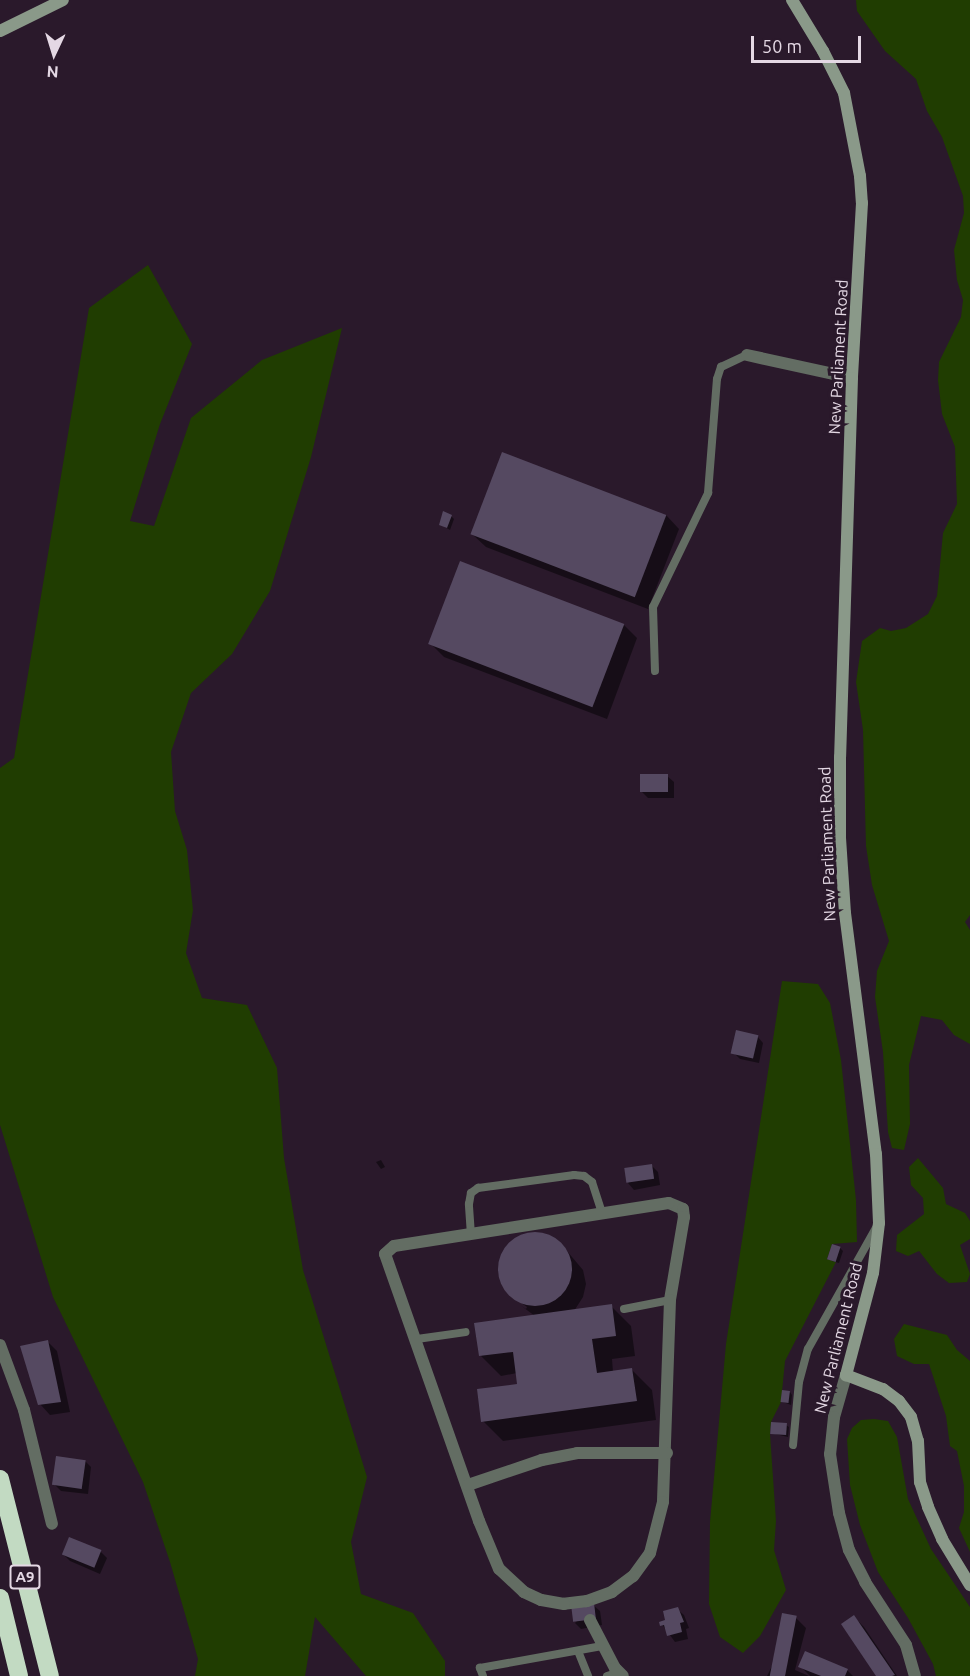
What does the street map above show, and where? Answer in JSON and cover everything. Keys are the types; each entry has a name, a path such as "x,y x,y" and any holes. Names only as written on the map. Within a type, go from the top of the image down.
{"highway":[{"name":"A9","path":"0,1479 50,1676"},
{"name":"A9","path":"0,1598 19,1676"}],"street":[{"path":"0,31 63,0"},
{"name":"New Parliament Road","path":"792,0 836,73 844,93 860,176 859,279 852,378 842,687 840,838 845,913 876,1154 879,1224 873,1273 834,1417 830,1454 834,1489 849,1550 865,1582 906,1645 915,1676"},
{"path":"747,355 852,378"},
{"path":"669,1203 682,1209 684,1217 670,1300 667,1453 663,1502 650,1553 633,1576 612,1592 587,1603 564,1604 541,1600 524,1592 499,1569 479,1521 385,1254 394,1246 602,1212 669,1203"},
{"path":"0,1345 24,1410 52,1524"},
{"path":"846,1375 884,1389 899,1401 911,1417 918,1441 920,1482 928,1507 942,1539 970,1585"},
{"path":"468,1485 542,1460 577,1454 667,1453"},
{"path":"591,1624 616,1675"}],"lane":[{"path":"655,671 653,607 708,493 717,379 721,367 747,355"},
{"path":"471,1235 469,1204 471,1193 478,1188 574,1175 584,1176 592,1182 602,1212"},
{"path":"793,1445 799,1382 808,1349 879,1224"},
{"path":"624,1309 670,1300"},
{"path":"417,1340 466,1332"},
{"path":"483,1676 480,1668 602,1646"},
{"path":"578,1651 588,1676"}],"green space":[{"path":"856,0 970,0 970,915 965,922 970,930 970,1044 954,1035 942,1020 921,1016 909,1065 910,1124 904,1150 892,1148 888,1132 883,1052 875,997 877,971 889,941 872,885 866,846 863,730 856,682 862,641 880,628 891,631 906,628 928,614 937,596 943,533 957,504 955,447 942,414 938,380 939,362 961,317 963,300 957,280 954,250 964,213 963,196 942,137 927,111 916,79 885,51 857,11"},
{"path":"148,265 192,344 160,424 130,521 154,526 191,418 262,360 342,328 311,457 270,591 232,654 191,693 171,752 175,811 187,850 193,910 186,953 202,998 247,1005 277,1068 284,1158 303,1270 367,1477 351,1542 361,1594 413,1613 445,1661 445,1676 366,1676 315,1617 305,1676 195,1676 198,1659 170,1562 143,1482 53,1297 0,1125 0,768 14,758 89,308"},
{"path":"782,981 818,984 830,1003 841,1060 856,1200 857,1242 832,1244 827,1259 836,1262 785,1361 781,1402 771,1422 770,1434 776,1521 774,1550 786,1590 760,1636 743,1653 720,1637 709,1604 710,1522 726,1344"},
{"path":"918,1158 943,1188 946,1204 965,1213 970,1221 970,1239 960,1245 970,1274 967,1282 949,1283 937,1274 919,1251 908,1256 896,1251 897,1235 924,1214 923,1198 911,1185 909,1167"},
{"path":"904,1324 947,1335 957,1350 970,1361 970,1552 959,1528 964,1512 964,1486 957,1451 950,1446 946,1416 929,1364 914,1364 897,1356 894,1339"},
{"path":"861,1420 888,1421 897,1437 908,1499 931,1549 970,1607 970,1676 936,1676 933,1664 908,1618 878,1572 860,1525 850,1485 847,1439 852,1428"}],"building":[{"path":"502,452 666,515 635,597 470,534"},
{"path":"443,511 452,515 447,528 439,525"},
{"path":"460,561 624,624 592,707 428,644"},
{"path":"640,774 668,774 668,792 640,792"},
{"path":"736,1030 758,1035 753,1059 731,1053"},
{"path":"652,1164 654,1179 626,1183 624,1168"},
{"path":"528,1232 542,1232 556,1238 566,1248 572,1262 572,1276 566,1290 556,1300 542,1306 528,1306 514,1300 504,1290 498,1276 498,1262 504,1248 514,1238"},
{"path":"832,1244 841,1247 836,1262 827,1259"},
{"path":"612,1304 616,1336 592,1339 597,1373 632,1368 637,1401 481,1422 477,1389 517,1384 513,1352 479,1356 474,1323"},
{"path":"48,1340 61,1402 38,1405 20,1346"},
{"path":"782,1390 790,1391 788,1403 781,1402"},
{"path":"771,1422 787,1423 786,1435 770,1434"},
{"path":"56,1456 86,1460 82,1489 52,1485"},
{"path":"69,1537 101,1550 94,1568 62,1555"},
{"path":"594,1603 596,1619 573,1622 571,1606"},
{"path":"678,1607 684,1622 680,1623 682,1632 667,1636 664,1625 660,1626 659,1622 665,1620 663,1611"},
{"path":"782,1613 797,1616 785,1676 770,1676"},
{"path":"854,1615 895,1675 876,1676 841,1624"},
{"path":"805,1651 848,1669 845,1676 821,1676 798,1667"}]}
